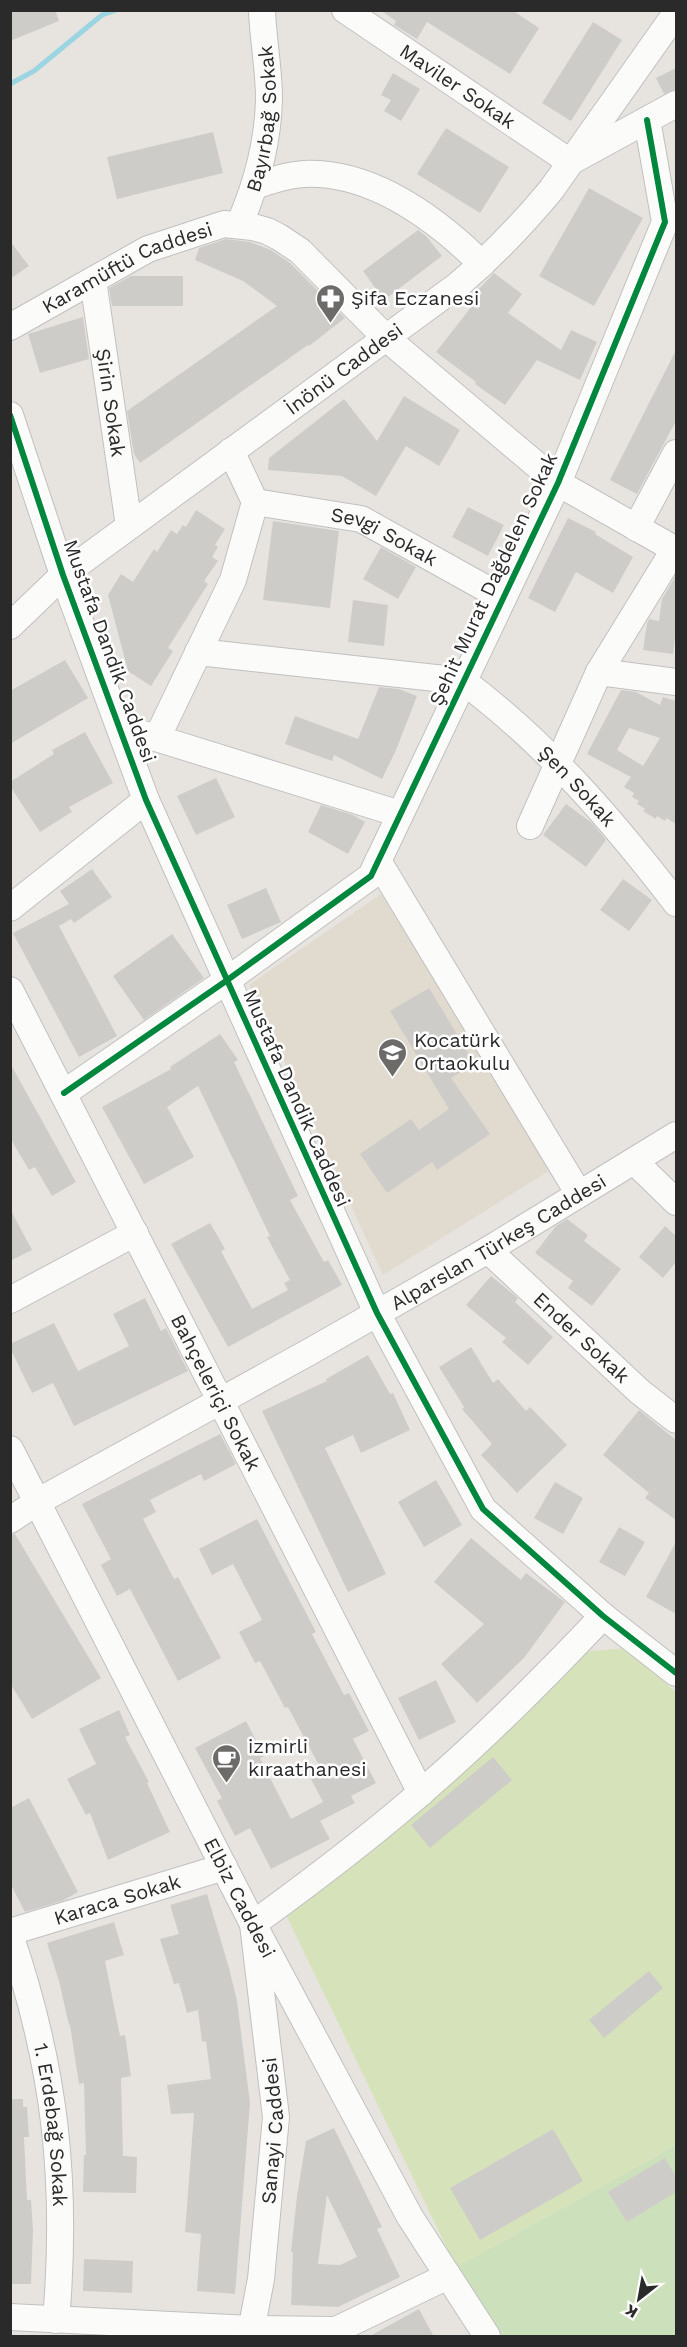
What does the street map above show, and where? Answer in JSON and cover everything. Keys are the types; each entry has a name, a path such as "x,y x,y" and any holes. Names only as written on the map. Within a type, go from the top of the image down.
{"street":[{"name":"Bayırbağ Sokak","path":"239,225 255,186 268,123 269,98 262,10"},
{"name":"Maviler Sokak","path":"345,10 570,162"},
{"name":"İnönü Caddesi","path":"10,626 63,575 482,264 529,217 676,13"},
{"path":"570,162 676,104"},
{"name":"Şehit Murat Dağdelen Sokak","path":"64,1093 226,981 371,876 558,483 671,224 647,120"},
{"path":"255,186 287,176 304,174 320,174 354,180 425,216 482,264"},
{"name":"Karamüftü Caddesi","path":"10,327 148,249 224,224 267,231 295,247 385,337 558,483 676,550"},
{"name":"Şirin Sokak","path":"93,280 129,526"},
{"name":"Mustafa Dandik Caddesi","path":"10,415 63,575 146,800 377,1313 483,1509 603,1616 676,1672"},
{"path":"157,738 233,580 255,502 231,451"},
{"path":"636,528 676,453"},
{"name":"Sevgi Sokak","path":"255,502 361,519 503,598"},
{"path":"530,826 599,672 676,550"},
{"path":"198,652 463,681"},
{"path":"599,672 676,682"},
{"name":"Şen Sokak","path":"463,681 497,707 558,763 676,900"},
{"path":"119,726 400,814"},
{"path":"10,908 146,800"},
{"path":"378,861 579,1194"},
{"name":"Bahçeleriçi Sokak","path":"10,990 421,1792"},
{"name":"Alparslan Türkeş Caddesi","path":"10,1520 37,1502 488,1250 676,1135"},
{"path":"634,1161 676,1202"},
{"path":"10,1300 135,1233"},
{"name":"Ender Sokak","path":"488,1250 640,1392 676,1420"},
{"name":"Elbiz Caddesi","path":"10,1449 224,1867 410,2217 487,2337"},
{"path":"254,1924 315,1879 421,1792 492,1729 603,1616"},
{"name":"Karaca Sokak","path":"10,1934 224,1867"},
{"name":"Sanayi Caddesi","path":"250,2333 261,2279 276,2117 254,1924"},
{"name":"1. Erdebağ Sokak","path":"10,1934 36,2016 54,2112 61,2188 62,2232 56,2320"},
{"path":"10,2317 250,2333 336,2331 448,2276"}],"shaded area":[{"name":"Kocatürk Ortaokulu","path":"381,894 552,1169 383,1275 249,985"}],"green space":[{"path":"625,1648 676,1692 676,2145 456,2267 287,1917 508,1731 583,1652"},
{"path":"676,2145 676,2336 502,2336 456,2267"}],"building":[{"path":"10,10 55,10 59,21 10,41"},
{"path":"380,10 512,10 539,28 510,74 427,22 417,39 394,25 396,21"},
{"path":"593,22 622,40 571,121 542,103"},
{"path":"676,68 676,89 664,94 656,78"},
{"path":"393,73 420,89 401,121 384,111 391,100 381,95"},
{"path":"446,128 509,167 480,213 417,174"},
{"path":"213,132 223,173 117,199 107,157"},
{"path":"589,188 643,218 594,306 539,276"},
{"path":"418,230 427,237 442,256 384,300 363,271"},
{"path":"226,239 250,242 271,250 290,263 345,318 309,346 140,463 134,454 127,411 277,306 243,281 195,260 199,248"},
{"path":"10,241 29,266 10,279"},
{"path":"494,273 522,294 508,313 561,350 571,330 597,342 580,380 537,360 505,405 436,352 482,293 478,290"},
{"path":"131,276 183,276 183,306 112,306 109,288"},
{"path":"83,317 89,359 40,373 28,334"},
{"path":"676,350 676,421 637,494 610,480"},
{"path":"404,396 460,430 439,466 406,446 376,496 342,476 268,470 269,458 344,399 377,441"},
{"path":"468,507 504,525 488,556 452,537"},
{"path":"196,510 225,529 215,545 218,547 212,557 218,561 204,581 208,584 168,648 173,651 151,686 128,671 108,595 121,574 133,582 154,549 157,552 171,530 177,534 183,525 186,527"},
{"path":"568,518 596,532 595,534 633,557 613,593 576,572 555,612 528,598"},
{"path":"273,521 339,531 330,608 263,600"},
{"path":"381,547 416,567 398,599 363,579"},
{"path":"676,575 676,629 673,654 643,650 647,623 649,619 659,621 662,599"},
{"path":"353,600 388,605 384,646 348,642"},
{"path":"65,660 88,698 10,744 10,691"},
{"path":"379,687 399,689 417,696 382,779 334,755 332,761 285,744 295,716 358,739"},
{"path":"621,690 636,692 660,705 663,697 676,701 676,824 666,818 665,821 657,816 656,819 643,811 645,809 637,804 639,801 632,797 634,793 624,787 631,777 587,754","holes":["629,728 660,738 643,766 617,750"]},
{"path":"85,732 113,783 69,807 72,812 40,832 10,786 10,782 54,754 52,750"},
{"path":"216,778 235,817 196,835 177,796"},
{"path":"566,804 592,823 606,840 586,867 543,835"},
{"path":"321,805 353,815 365,822 348,854 308,832"},
{"path":"92,869 112,897 74,923 71,919 59,926 117,1036 79,1057 13,933 69,904 60,891"},
{"path":"623,879 652,900 629,931 600,910"},
{"path":"266,888 281,922 242,939 227,905"},
{"path":"172,934 204,978 144,1020 113,976"},
{"path":"429,988 475,1064 451,1078 490,1134 437,1170 432,1162 387,1193 360,1154 411,1119 419,1130 449,1109 390,1011"},
{"path":"220,1034 238,1060 234,1062 298,1196 290,1200 324,1262 328,1260 342,1285 228,1347 171,1244 210,1223 225,1249 221,1251 252,1309 288,1290 284,1283 290,1280 267,1237 270,1236 198,1086 167,1107 194,1157 144,1184 102,1107 171,1069 170,1067"},
{"path":"10,1063 76,1182 52,1196 35,1167 29,1170 10,1138"},
{"path":"10,1209 32,1250 10,1261"},
{"path":"567,1219 588,1235 584,1241 621,1269 592,1306 568,1288 573,1281 535,1253 556,1226"},
{"path":"665,1226 676,1236 676,1262 663,1278 639,1257"},
{"path":"491,1276 518,1298 515,1302 553,1337 528,1365 502,1342 506,1338 466,1305"},
{"path":"145,1298 161,1331 166,1328 188,1371 74,1426 53,1383 32,1393 10,1344 54,1323 78,1371 129,1346 113,1314"},
{"path":"471,1347 493,1383 498,1379 526,1411 530,1407 567,1445 517,1493 481,1455 492,1444 462,1409 464,1407 439,1367"},
{"path":"368,1355 390,1394 393,1393 410,1430 361,1453 353,1435 325,1448 386,1574 348,1592 262,1411 327,1381 326,1379"},
{"path":"639,1410 676,1440 676,1520 645,1498 649,1493 603,1455"},
{"path":"220,1434 236,1464 204,1481 201,1474 150,1500 156,1512 143,1519 174,1579 178,1577 221,1658 178,1681 130,1589 117,1596 101,1565 111,1559 82,1504"},
{"path":"436,1480 462,1525 424,1547 398,1502"},
{"path":"555,1482 583,1498 563,1534 534,1518"},
{"path":"257,1519 316,1632 312,1634 344,1695 349,1693 369,1731 353,1739 376,1783 351,1796 355,1803 320,1821 330,1839 271,1869 250,1828 235,1836 217,1801 222,1798 195,1748 246,1721 264,1756 260,1758 291,1819 323,1802 311,1779 323,1773 288,1707 285,1708 260,1661 255,1663 239,1632 262,1620 233,1564 212,1575 199,1549"},
{"path":"619,1527 645,1542 625,1576 599,1562"},
{"path":"15,1534 101,1678 32,1719 10,1683 10,1535"},
{"path":"471,1538 521,1580 526,1573 565,1602 524,1658 477,1703 441,1664 484,1624 434,1582"},
{"path":"676,1542 676,1614 646,1597"},
{"path":"436,1680 456,1722 419,1740 398,1698"},
{"path":"119,1710 130,1735 125,1737 149,1782 147,1783 170,1832 108,1860 90,1813 86,1815 67,1779 96,1764 79,1729"},
{"path":"493,1757 512,1780 430,1848 411,1825"},
{"path":"29,1798 78,1892 62,1901 25,1912 10,1883 10,1808"},
{"path":"207,1894 237,2001 250,2103 235,2294 197,2291 201,2234 185,2232 194,2113 171,2114 167,2085 211,2079 206,2041 202,2042 198,2010 187,2013 179,1983 174,1984 160,1939 179,1934 170,1905"},
{"path":"114,1922 124,1955 105,1961 120,2036 125,2035 131,2076 121,2078 123,2156 137,2157 136,2193 83,2192 84,2155 86,2155 84,2083 79,2084 70,2025 47,1943"},
{"path":"649,1971 663,1988 604,2038 589,2020"},
{"path":"10,2099 23,2099 23,2107 27,2107 29,2137 24,2137 27,2200 31,2200 33,2230 31,2284 10,2284"},
{"path":"334,2128 382,2227 377,2229 400,2277 338,2307 291,2305 293,2252 291,2252 306,2141","holes":["327,2195 357,2257 340,2265 318,2264"]},
{"path":"553,2129 583,2181 480,2240 450,2188"},
{"path":"665,2158 676,2177 676,2192 627,2222 608,2192"},
{"path":"84,2259 133,2261 132,2293 83,2291"},
{"path":"419,2309 434,2337 368,2337"}],"waterway":[{"path":"10,84 34,71 102,15 116,10"}],"cycle path":[{"path":"64,1093 226,981 371,876 558,483 665,222 647,120"},
{"path":"10,415 63,575 146,800 377,1313 483,1509 603,1616 676,1673"}],"place":[{"name":"Şifa Eczanesi","path":"330,324"},
{"name":"Kocatürk Ortaokulu","path":"393,1078"},
{"name":"izmirli kıraathanesi","path":"227,1784"}]}
